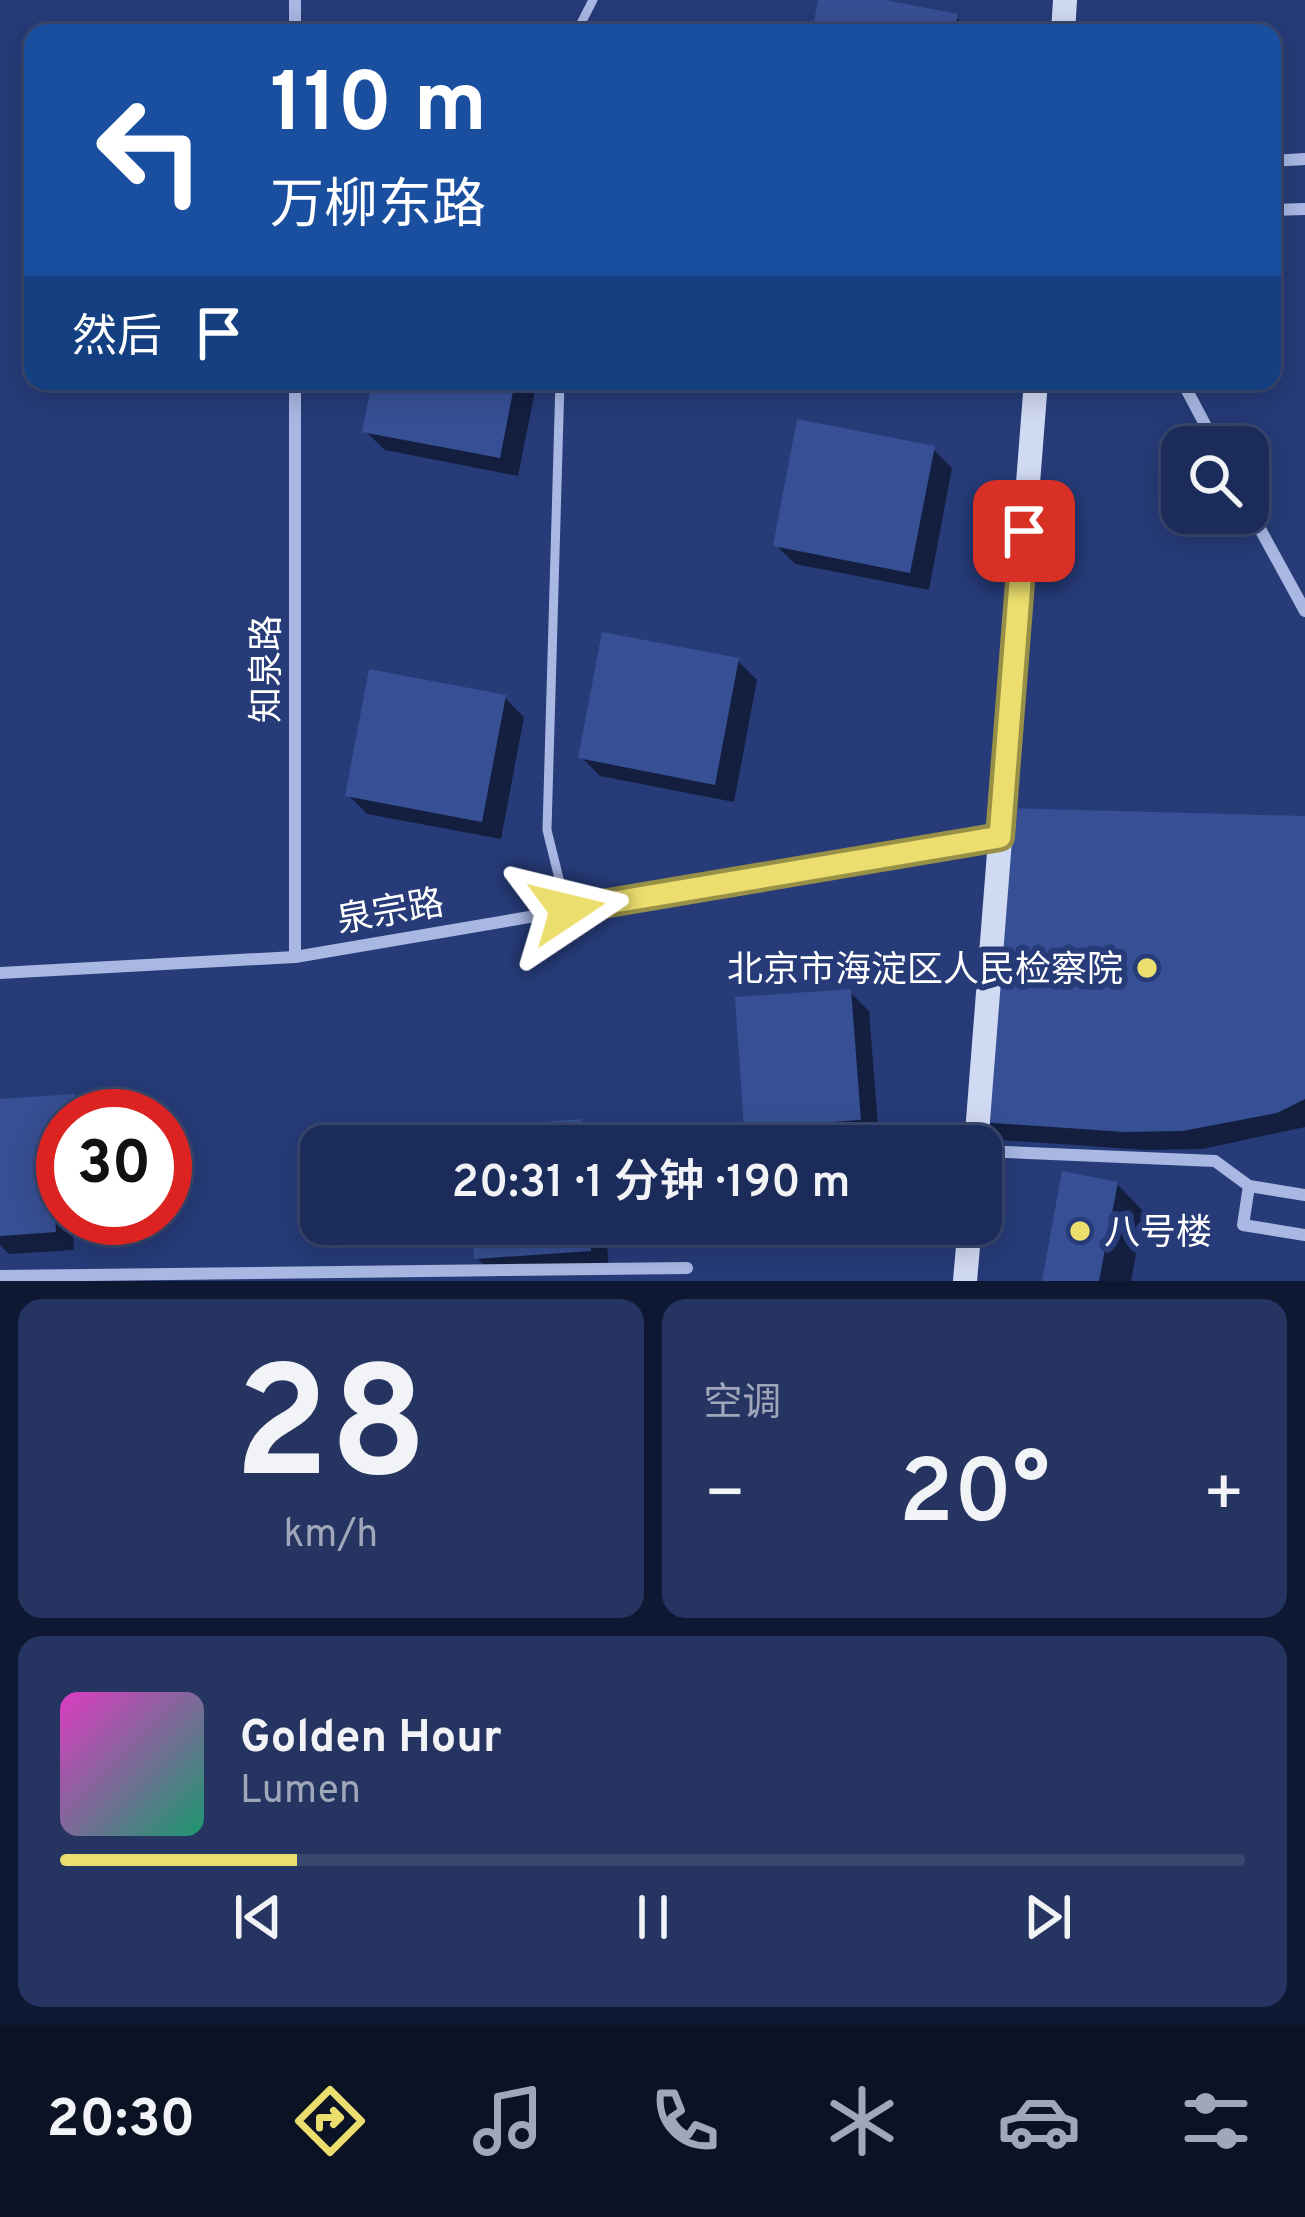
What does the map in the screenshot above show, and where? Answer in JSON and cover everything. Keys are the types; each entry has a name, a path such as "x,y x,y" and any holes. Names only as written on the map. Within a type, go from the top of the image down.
{"street":[{"name":"知泉路","path":"295,390 295,957"},
{"path":"980,1125 1035,390"},
{"path":"1187,390 1205,426"},
{"path":"1263,534 1305,611"},
{"name":"泉宗路","path":"0,973 295,957 1000,837"},
{"path":"1002,1149 1214,1161 1249,1186 1305,1195"},
{"path":"1249,1186 1243,1225 1305,1235"},
{"path":"965,1281 968,1245"},
{"path":"0,1276 687,1268"}],"lane":[{"path":"560,390 547,830 567,910"}],"building":[{"path":"818,0 885,0 958,14 956,24 814,24"},
{"path":"370,390 513,390 500,458 362,432"},
{"path":"797,419 935,446 910,573 773,546"},
{"path":"602,632 739,658 715,785 578,758"},
{"path":"369,669 506,695 482,822 345,796"},
{"name":"北京市海淀区人民检察院","path":"1002,808 1305,816 1305,1099 1277,1113 1182,1131 978,1122"},
{"path":"851,989 861,1120 744,1125 735,997"},
{"path":"36,1097 36,1233 0,1236 0,1099"},
{"path":"581,1119 581,1125 504,1125"},
{"name":"八号楼","path":"1062,1171 1118,1182 1099,1281 1042,1281"},
{"path":"473,1245 591,1245 591,1251 474,1259"}],"place":[{"name":"北京市海淀区人民检察院","path":"1147,968"},
{"name":"八号楼","path":"1080,1231"}],"route":[{"path":"567,910 1000,837 1024,531"}]}
